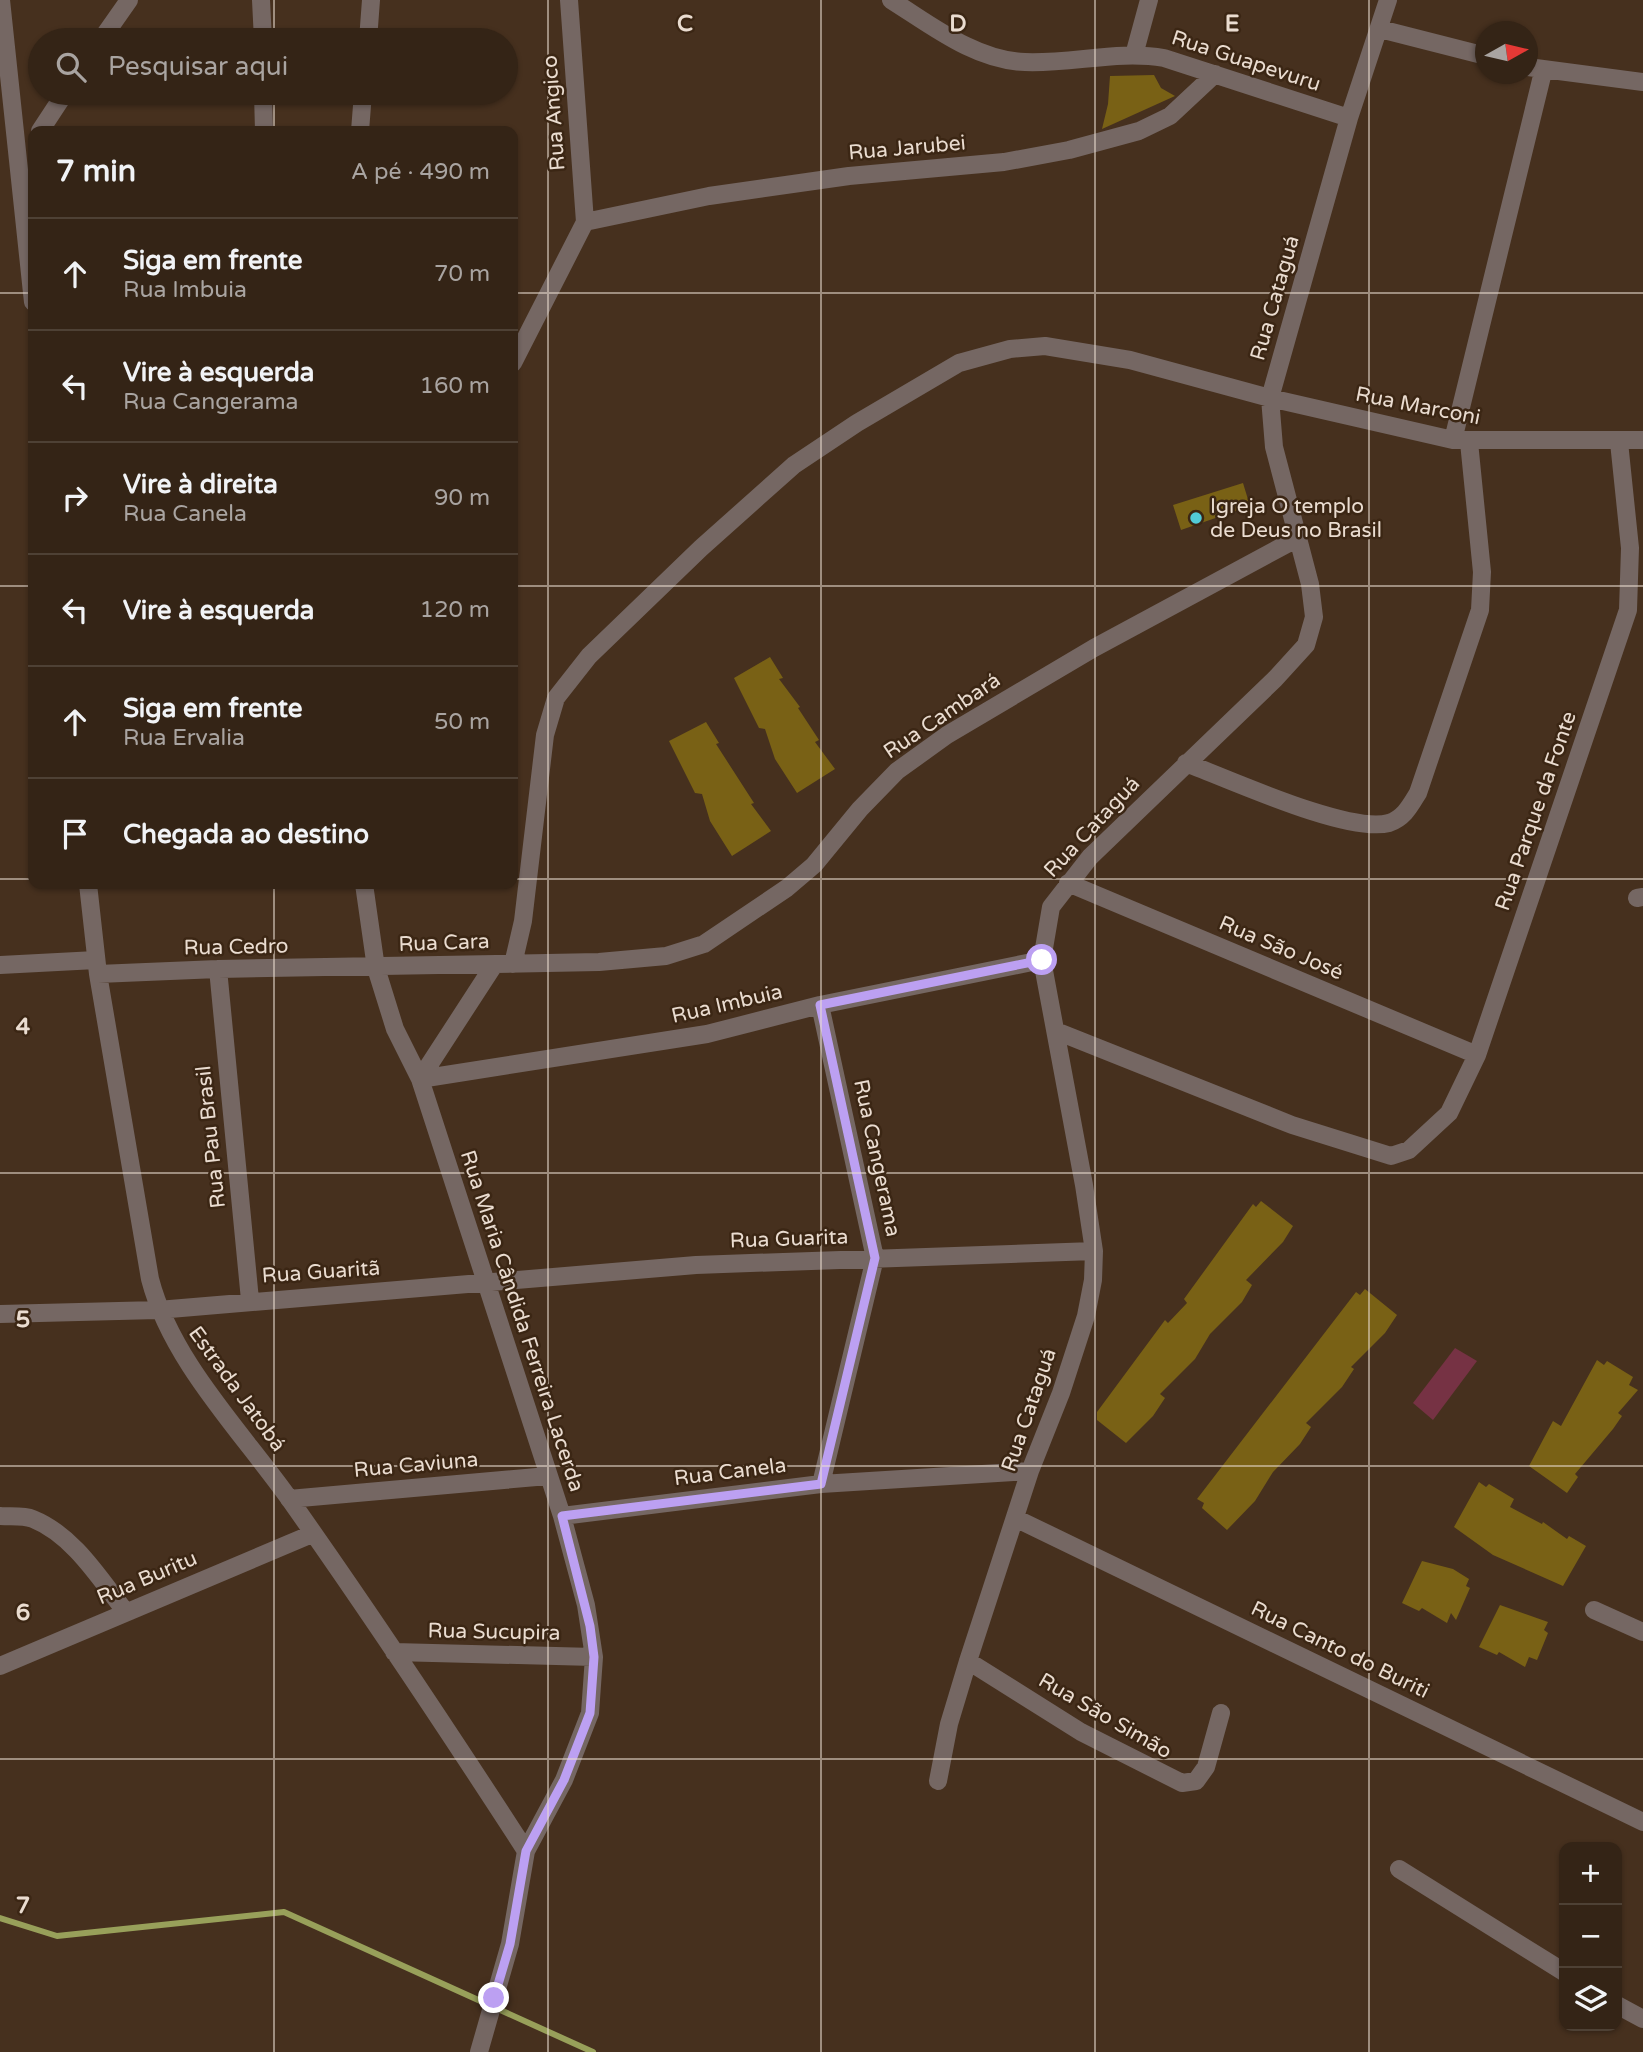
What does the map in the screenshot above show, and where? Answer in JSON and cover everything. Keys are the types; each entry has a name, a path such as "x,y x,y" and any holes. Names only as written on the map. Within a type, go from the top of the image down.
{"street":[{"path":"1,0 28,253"},
{"path":"109,28 128,0"},
{"path":"261,0 262,28"},
{"path":"369,28 371,0"},
{"name":"Rua Angico","path":"569,0 585,222"},
{"name":"Rua Guapevuru","path":"891,0 919,8 955,40 990,55 1022,62 1134,55 1180,61 1349,118"},
{"path":"1134,55 1149,0"},
{"name":"Rua Cataguá","path":"938,1781 949,1724 968,1661 1017,1519 1030,1471 1086,1316 1094,1251 1042,960 1051,906 1099,848 1275,679 1306,645 1314,617 1310,584 1274,447 1270,398 1349,118 1388,0"},
{"path":"1380,29 1475,53"},
{"path":"1538,69 1643,82"},
{"name":"Rua Jarubei","path":"585,222 709,196 849,176 1004,162 1069,150 1139,131 1170,116 1215,74"},
{"path":"1186,763 1314,811 1372,825 1390,822 1405,814 1418,793 1480,610 1482,572 1461,441 1532,84"},
{"path":"43,126 57,105"},
{"path":"263,105 264,126"},
{"path":"360,126 362,105"},
{"path":"19,164 28,150"},
{"path":"518,353 585,222"},
{"name":"Rua Marconi","path":"513,964 523,921 545,735 556,698 589,656 701,548 794,465 857,423 959,363 1010,349 1045,346 1130,360 1270,398 1461,441 1643,440"},
{"name":"Rua Parque da Fonte","path":"1056,1031 1292,1125 1391,1156 1409,1150 1449,1113 1477,1055 1628,610 1630,548 1619,442"},
{"name":"Rua Cambará","path":"513,964 639,960 704,944 805,873 897,771 947,735 1094,648 1298,538"},
{"name":"Rua São José","path":"1068,883 1477,1055"},
{"name":"Estrada Jatobá","path":"89,889 97,967 150,1279 158,1310 173,1341 289,1499 526,1851"},
{"name":"Rua Maria Cândida Ferreira Lacerda","path":"365,889 376,968 395,1028 419,1079 562,1516 586,1605 594,1657 590,1713 582,1736 564,1780 526,1851 510,1944 482,2051"},
{"name":"Rua Imbuia","path":"419,1079 707,1034 820,1005 1042,960"},
{"path":"419,1079 494,964"},
{"name":"Rua Cara","path":"376,968 513,964"},
{"name":"Rua Cedro","path":"0,965 218,969 376,968"},
{"name":"Rua Pau Brasil","path":"218,969 250,1300"},
{"name":"Rua Cangerama","path":"820,1005 875,1258 821,1484"},
{"name":"Rua Guarita","path":"487,1283 696,1265 1094,1251"},
{"name":"Rua Guaritã","path":"158,1310 250,1300 487,1283"},
{"path":"0,1314 158,1310"},
{"name":"Rua Canela","path":"562,1516 821,1484 1030,1471"},
{"name":"Rua Caviuna","path":"289,1499 548,1476"},
{"path":"0,1516 31,1518 57,1532 85,1560 125,1611"},
{"name":"Rua Canto do Buriti","path":"1017,1519 1643,1822"},
{"name":"Rua Buritu","path":"0,1666 125,1611 313,1534"},
{"path":"1594,1610 1643,1632"},
{"name":"Rua Sucupira","path":"394,1652 594,1657"},
{"name":"Rua São Simão","path":"968,1661 1081,1731 1182,1783 1196,1781 1206,1768 1221,1713"},
{"path":"1399,1869 1559,1969"},
{"path":"1622,2008 1642,2020"}],"shaded area":[{"path":"1455,1348 1477,1361 1433,1420 1413,1403"}],"building":[{"path":"1154,75 1161,88 1175,96 1102,129 1108,104 1110,76"},
{"name":"Igreja O templo de Deus no Brasil","path":"1243,483 1250,506 1181,530 1173,505"},
{"path":"770,657 783,678 779,679 800,707 798,708 819,740 815,742 835,769 797,793 775,759 765,729 759,728 734,678"},
{"path":"706,722 719,743 716,744 754,803 751,804 771,831 732,856 710,821 702,794 695,793 669,741"},
{"path":"1261,1201 1293,1226 1283,1242 1246,1280 1252,1285 1242,1302 1210,1334 1195,1359 1160,1394 1165,1398 1153,1416 1126,1443 1097,1420 1097,1412 1165,1320 1168,1323 1187,1303 1184,1299 1253,1204 1256,1207"},
{"path":"1365,1289 1397,1315 1385,1333 1351,1367 1354,1369 1342,1387 1306,1423 1311,1427 1300,1444 1273,1472 1255,1501 1227,1530 1202,1508 1204,1503 1197,1499 1356,1292 1360,1295"},
{"path":"1597,1360 1604,1365 1607,1361 1633,1377 1629,1385 1638,1390 1618,1413 1622,1416 1613,1429 1575,1474 1578,1477 1567,1493 1529,1466 1553,1421 1561,1426"},
{"path":"1479,1482 1486,1487 1489,1484 1514,1499 1510,1507 1542,1524 1543,1522 1567,1539 1569,1536 1586,1546 1563,1586 1493,1555 1454,1527"},
{"path":"1422,1561 1453,1569 1469,1579 1466,1586 1470,1588 1456,1620 1451,1613 1447,1623 1422,1608 1419,1611 1402,1603"},
{"path":"1500,1605 1548,1622 1544,1630 1548,1633 1537,1660 1529,1657 1525,1667 1499,1652 1497,1655 1479,1647"}],"waterway":[{"path":"0,1918 57,1936 284,1912 593,2052"}],"place":[{"name":"Igreja O templo de Deus no Brasil","path":"1196,518"}],"route":[{"path":"494,1998 510,1944 526,1851 564,1780 590,1713 594,1657 590,1626 562,1516 821,1484 875,1258 820,1005 1042,960"}]}
